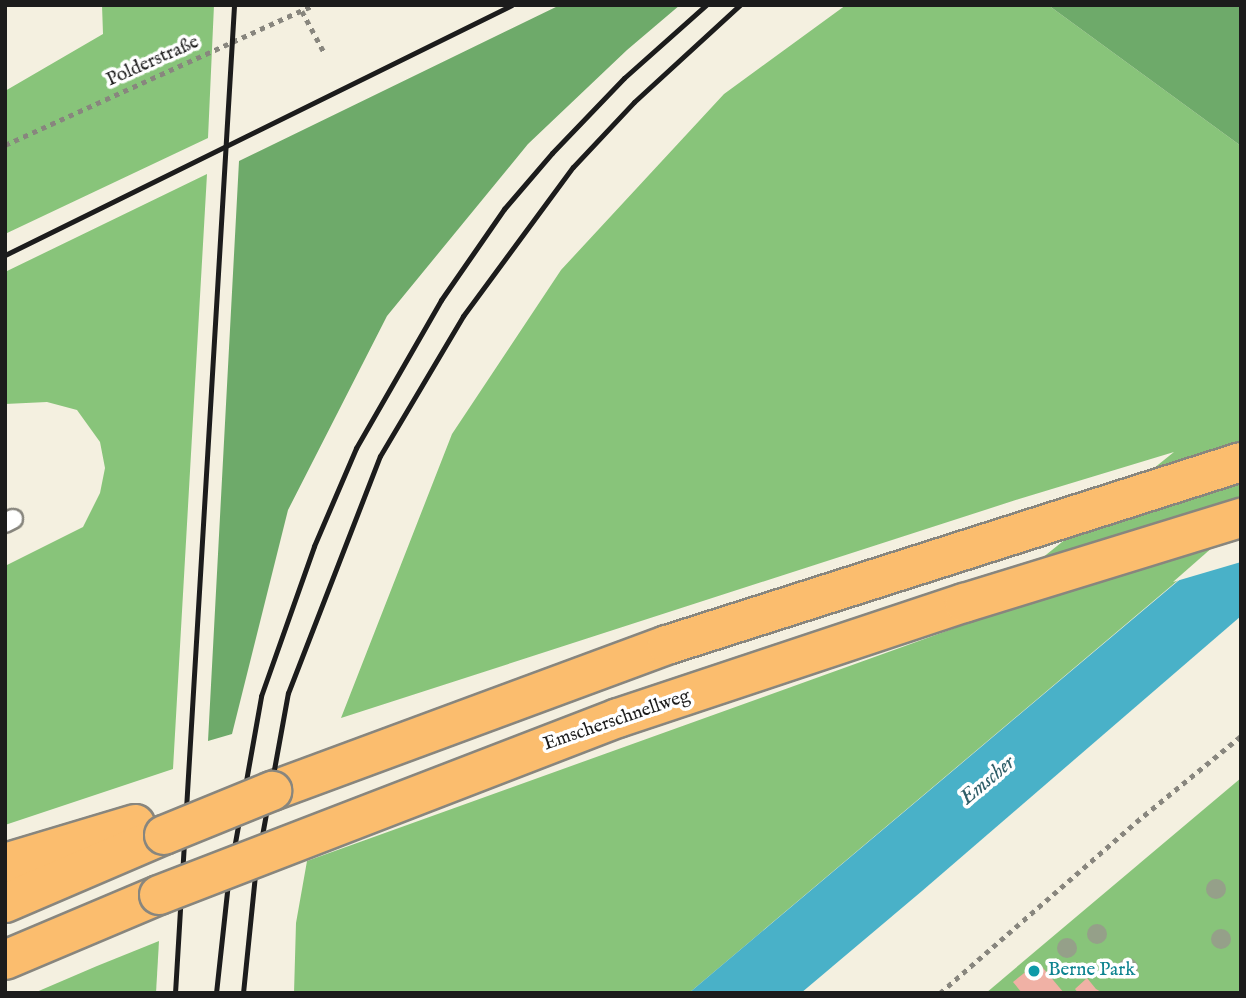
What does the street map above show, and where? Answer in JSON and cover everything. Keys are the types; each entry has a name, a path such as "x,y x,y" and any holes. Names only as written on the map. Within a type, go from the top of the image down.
{"highway":[{"path":"5,863 164,825 272,791 667,645 1241,462"},
{"name":"Emscherschnellweg","path":"5,960 159,895 618,719 964,603 1241,518"},
{"path":"5,903 164,825"}],"path":[{"name":"Polderstraße","path":"5,145 313,5"},
{"path":"302,11 324,52"},
{"path":"940,993 1136,821 1241,736"}],"green space":[{"path":"102,5 214,5 208,138 5,234 5,91 103,34"},
{"path":"560,5 680,5 627,50 528,144 387,316 288,510 232,734 208,741 239,161"},
{"path":"846,5 1048,5 1241,146 1241,527 689,993 294,993 296,923 307,861 955,628 1174,452 1019,499 341,718 452,434 561,270 724,94"},
{"path":"1048,5 1241,5 1241,146"},
{"path":"207,174 173,769 5,825 5,566 83,527 100,493 105,468 100,442 77,410 47,402 5,404 5,272"},
{"path":"1241,778 1241,993 986,993 1038,949"},
{"path":"159,941 156,993 34,993 97,966"}],"water":[{"name":"Emscher","path":"1241,528 1241,616 801,993 689,993"}],"pier":[{"path":"1241,524 1241,562 1173,582 1238,525"}],"building":[{"path":"1038,962 1064,993 1022,993 1013,982"},
{"path":"1087,978 1103,993 1078,993 1075,989"}],"railway":[{"path":"175,993 234,5"},
{"path":"5,255 512,5"},
{"path":"216,993 228,882 261,696 314,546 356,448 441,300 504,209 552,153 624,78 706,5"},
{"path":"243,993 255,874 288,693 380,456 463,316 573,167 634,102 740,5"}],"place":[{"name":"Berne Park","path":"1034,971"}]}
